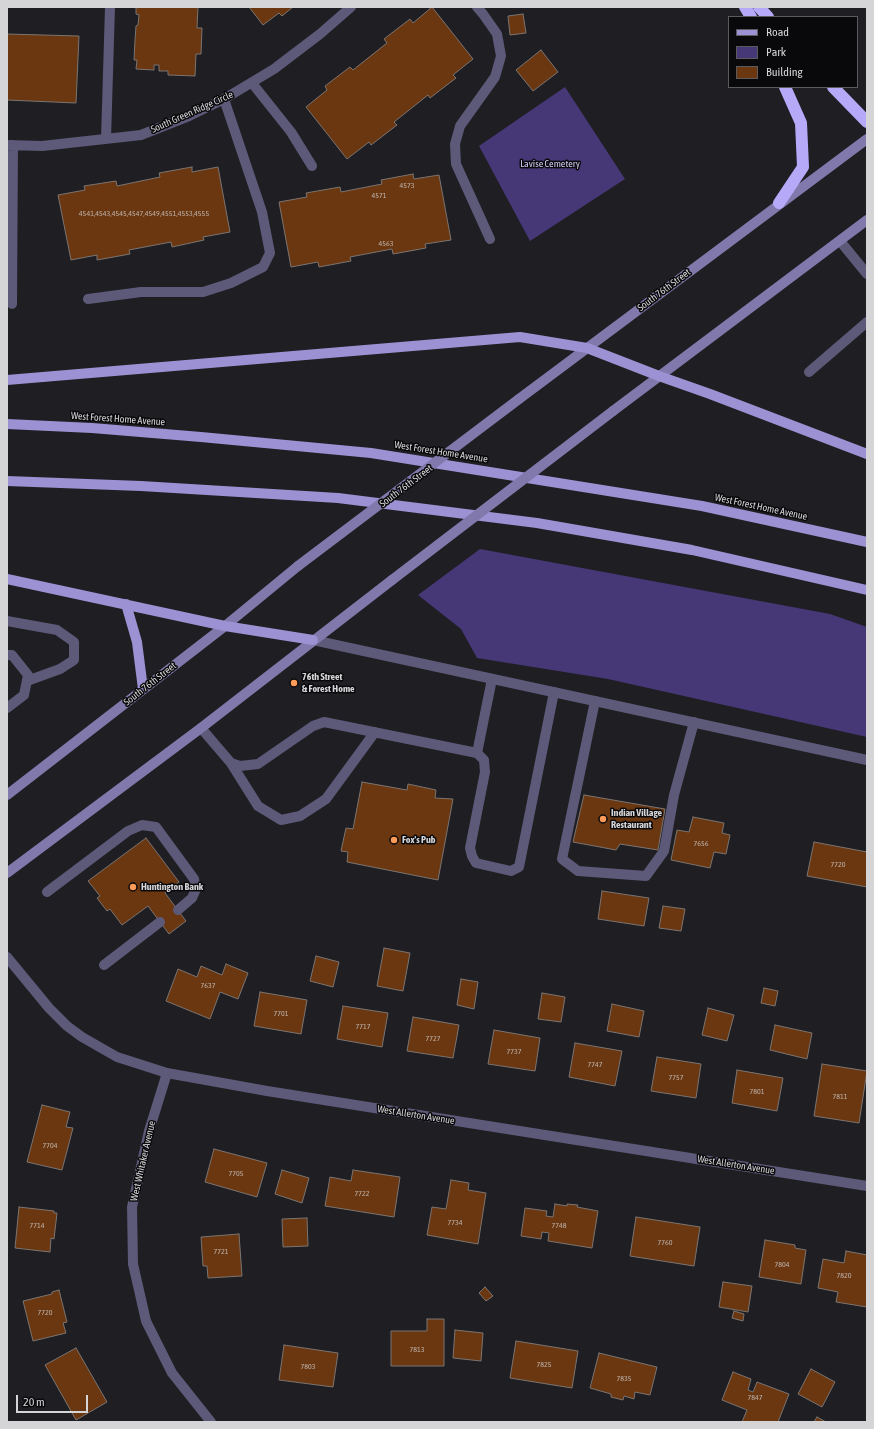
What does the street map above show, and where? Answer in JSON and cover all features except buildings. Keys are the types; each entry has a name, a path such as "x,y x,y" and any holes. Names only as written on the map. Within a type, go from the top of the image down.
{"highway":[{"path":"745,7 750,16"},
{"path":"759,7 767,16"},
{"path":"779,204 803,167 801,123 785,88"},
{"path":"834,88 867,122"}],"main road":[{"name":"South 76th Street","path":"7,796 225,626 298,566 867,139"},
{"path":"7,872 201,728 313,640 613,411 867,220"},
{"path":"7,380 520,337 587,348 867,454"},
{"name":"West Forest Home Avenue","path":"7,424 92,428 371,454 702,506 867,542"},
{"path":"7,481 148,486 361,500 537,523 692,550 867,590"},
{"path":"7,579 225,626 313,640"},
{"path":"126,604 137,642 143,689"}],"street":[{"path":"106,139 110,7"},
{"name":"South Green Ridge Circle","path":"10,145 42,146 141,135 189,116 224,99 274,69 310,42 351,7"},
{"path":"477,7 497,34 501,56 495,77 460,126 455,144 456,164 490,239"},
{"path":"252,83 291,132 312,166"},
{"path":"88,299 142,292 203,292 231,283 263,267 270,253 262,212 224,99"},
{"path":"10,145 12,304"},
{"path":"840,241 867,274"},
{"path":"809,372 867,322"},
{"path":"7,621 57,630 74,642 74,660 60,669 27,681"},
{"path":"313,640 867,760"},
{"path":"7,655 12,655 28,676 24,695 7,708"},
{"path":"477,753 492,679"},
{"path":"231,764 240,766 258,764 313,726 324,722 477,753 484,760 485,772 470,848 472,856 476,863 511,871 519,867 554,692"},
{"path":"596,701 562,859 578,871 646,876 664,851 674,795 694,722"},
{"path":"201,728 231,764 258,806 281,820 300,816 326,798 375,732"},
{"path":"47,892 128,831 142,825 156,827 194,879 196,889 192,898 178,910"},
{"path":"104,966 160,922"},
{"name":"West Allerton Avenue","path":"7,957 49,1008 67,1026 82,1038 117,1057 167,1073 275,1093 867,1186"},
{"name":"West Whitaker Avenue","path":"167,1073 149,1131 132,1207 133,1264 149,1327 172,1373 211,1422"}],"green space":[{"name":"Lavise Cemetery","path":"565,87 625,179 530,241 479,146"},
{"path":"480,549 830,614 867,627 867,737 608,679 477,658 461,629 418,595"}],"place":[{"name":"76th Street & Forest Home","path":"294,683"},
{"name":"Indian Village Restaurant","path":"603,819"},
{"name":"Fox’s Pub","path":"394,840"},
{"name":"Huntington Bank","path":"133,887"}]}
